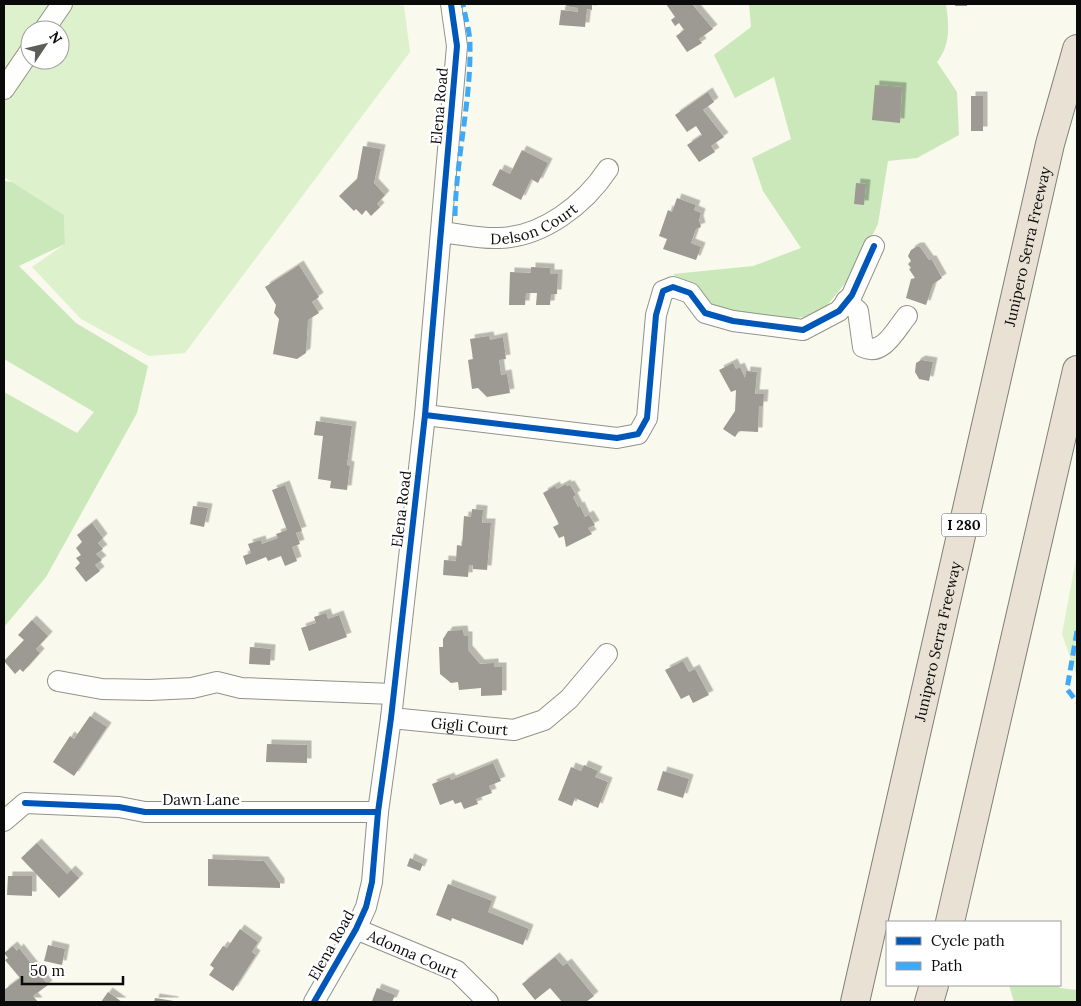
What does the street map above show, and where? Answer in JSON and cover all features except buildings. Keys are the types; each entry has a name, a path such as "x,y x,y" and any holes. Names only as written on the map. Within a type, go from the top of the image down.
{"highway":[{"name":"Junipero Serra Freeway","path":"856,1002 1050,144 1077,49"},
{"path":"950,921 1077,370"},
{"path":"929,1002 934,986"}],"street":[{"path":"51,20 62,4"},
{"name":"Elena Road","path":"314,1002 356,930 366,907 372,882 378,812 391,718 425,415 457,46 451,4"},
{"path":"4,89 20,66"},
{"name":"Delson Court","path":"441,232 499,238 527,233 549,225 596,188 608,169"},
{"path":"425,415 617,438 638,434 647,418 656,315 663,291 673,288 690,293 706,313 715,316 733,321 803,330 839,311 852,295 874,246"},
{"path":"846,302 858,311 861,340 863,347 869,350 877,349 885,344 907,316"},
{"name":"Gigli Court","path":"391,718 514,730 544,720 569,699 606,654"},
{"path":"58,680 102,688 150,690 192,688 216,682 240,688 393,694"},
{"name":"Dawn Lane","path":"4,820 25,803 119,807 144,812 378,812"},
{"name":"Adonna Court","path":"356,930 457,970 488,1002"}],"green space":[{"path":"4,4 391,4 404,6 410,52 185,353 149,356 81,319 32,267 65,244 64,215 4,177"},
{"path":"749,4 946,4 948,19 947,41 945,49 937,62 957,92 959,135 917,158 888,161 878,224 852,275 819,315 788,319 731,310 707,303 673,274 753,266 801,248 763,191 752,158 791,139 774,77 735,98 714,55 751,27"},
{"path":"4,181 12,182 64,215 65,244 19,266 76,323 148,366 137,413 46,577 4,627 4,392 77,433 94,412 4,359"},
{"path":"1077,554 1077,677 1062,634"},
{"path":"1009,986 1059,986 1060,988 1077,990 1077,1002 1014,1002"}],"marked path":[{"path":"455,216 470,66 470,40 463,4"},
{"path":"1077,631 1067,689 1077,702"}],"cycle path":[{"path":"314,1002 356,929 366,907 372,882 378,812 391,718 425,415 457,46 451,4"},
{"path":"425,415 617,438 638,434 647,418 656,315 663,291 673,287 690,293 705,313 733,321 803,330 839,311 852,295 874,246"},
{"path":"25,803 119,807 145,812 378,812"}]}
